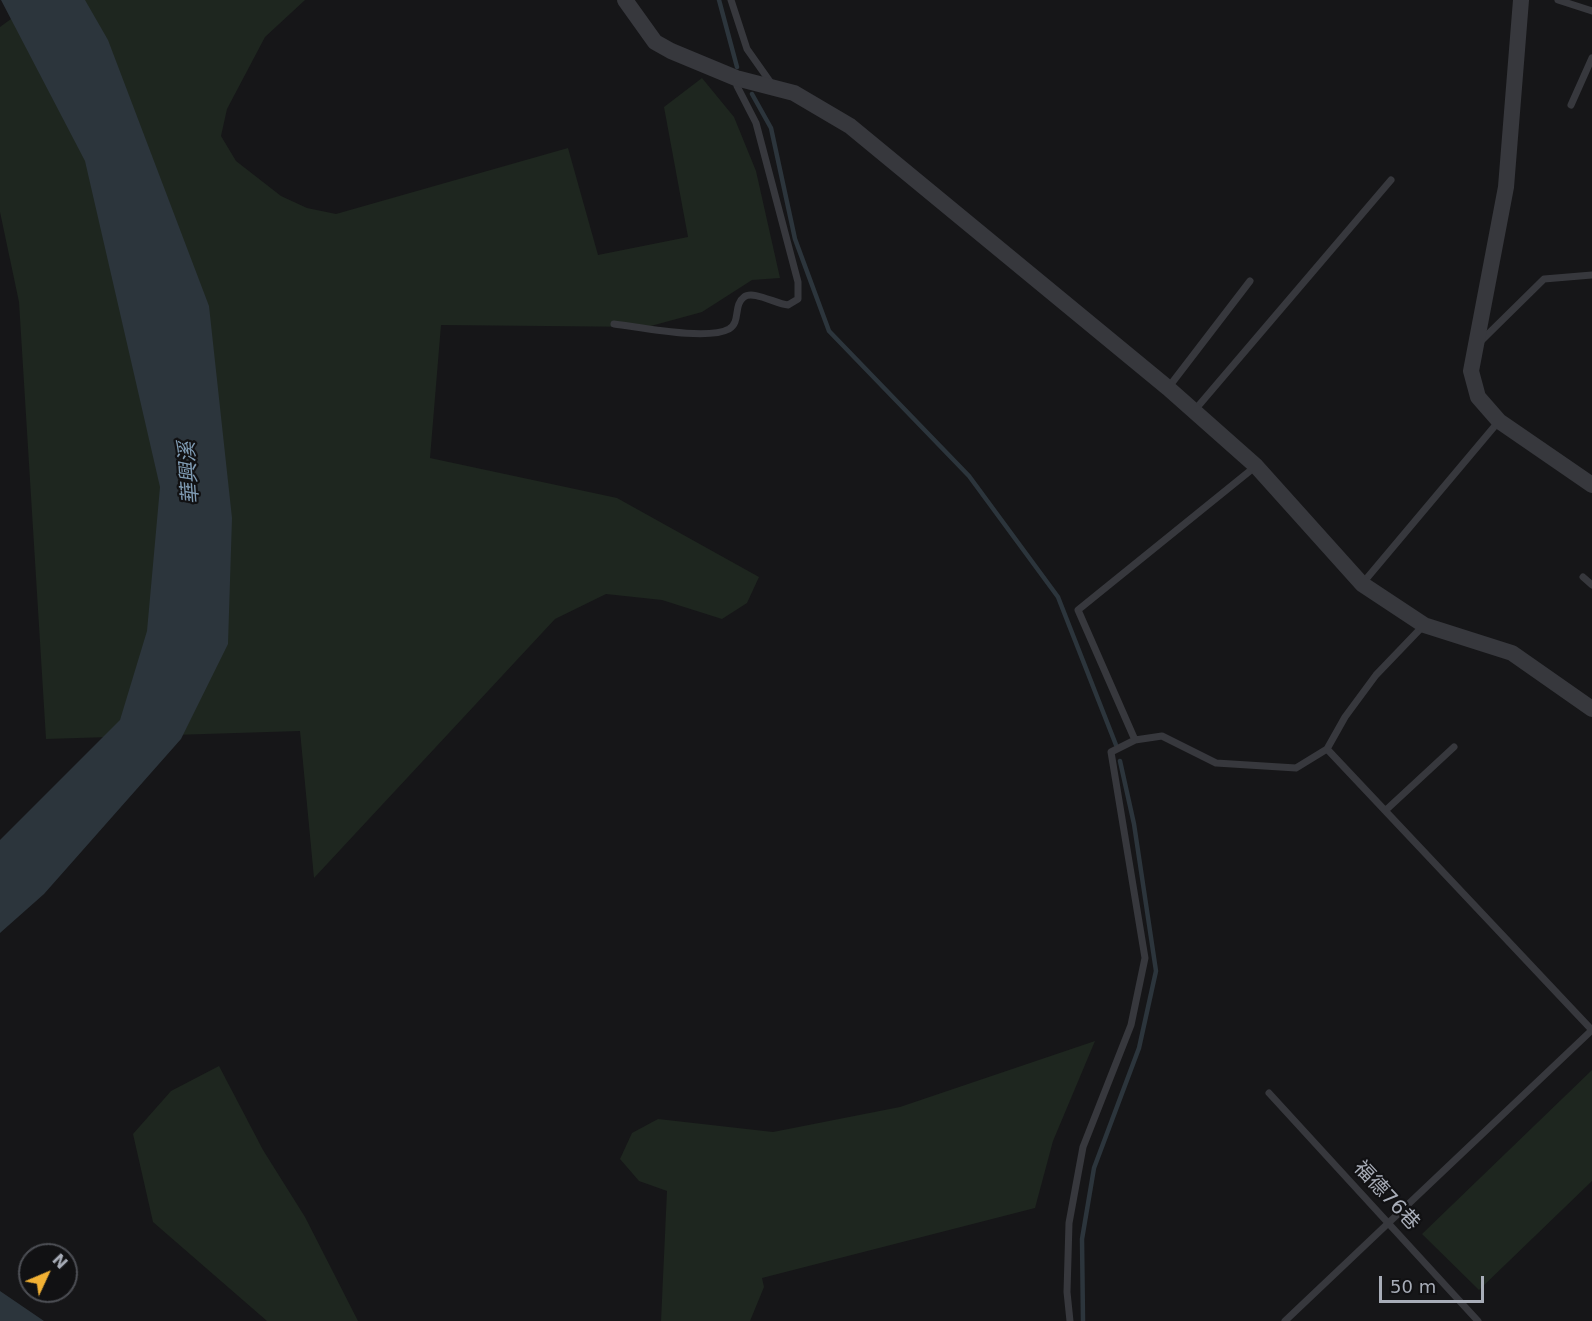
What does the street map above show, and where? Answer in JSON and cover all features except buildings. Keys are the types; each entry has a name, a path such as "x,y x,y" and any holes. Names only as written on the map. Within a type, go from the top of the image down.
{"street":[{"path":"625,0 656,42 736,78 775,88 811,102 850,126 1168,388 1256,466 1362,584 1424,625 1512,653 1592,709"},
{"path":"1521,0 1506,187 1478,344 1471,371 1478,397 1499,421 1592,485"}],"lane":[{"path":"730,0 747,49 775,88"},
{"path":"1558,0 1592,10"},
{"path":"1571,105 1592,58"},
{"path":"614,324 700,334 729,329 736,321 738,305 744,297 753,295 788,305 798,299 798,282 756,123 737,86 736,78"},
{"path":"1194,411 1391,180"},
{"path":"1478,344 1544,279 1592,275"},
{"path":"1168,388 1250,281"},
{"path":"1362,584 1499,421"},
{"path":"1134,740 1077,610 1256,466"},
{"path":"1583,577 1592,585"},
{"path":"1070,1321 1067,1292 1069,1223 1083,1147 1131,1025 1145,958 1111,752 1134,740 1162,736 1216,763 1296,768 1327,748 1345,717 1376,675 1424,625"},
{"path":"1386,810 1454,747"},
{"path":"1285,1321 1592,1030 1327,748"},
{"name":"福德76巷","path":"1269,1094 1478,1321"}],"shaded area":[{"path":"37,0 305,0 265,37 227,109 221,136 236,161 281,196 307,208 336,214 568,148 598,255 688,237 664,107 702,78 734,117 756,171 780,278 752,280 702,312 647,327 441,325 430,458 617,498 759,577 747,603 722,619 662,600 606,594 555,619 314,878 300,731 46,739 19,302 0,212 0,27"},
{"path":"1095,1041 1053,1141 1035,1208 762,1278 764,1287 750,1321 661,1321 667,1191 639,1181 620,1159 632,1133 658,1119 773,1132 900,1107"},
{"path":"219,1066 263,1150 305,1217 358,1321 267,1321 153,1222 133,1134 171,1091"},
{"path":"1592,1070 1592,1181 1479,1290 1422,1234"}],"water":[{"name":"華興溪","path":"1,0 85,0 108,40 209,306 232,518 228,644 181,739 44,894 0,933 0,840 120,720 147,631 160,487 85,161"},
{"path":"0,1291 44,1321 0,1321"}],"waterway":[{"path":"719,0 737,67"},
{"path":"752,94 771,128 795,239 829,331 969,476 1058,597 1116,745"},
{"path":"1083,1321 1082,1239 1094,1168 1139,1048 1156,971 1134,824 1120,761"}]}
